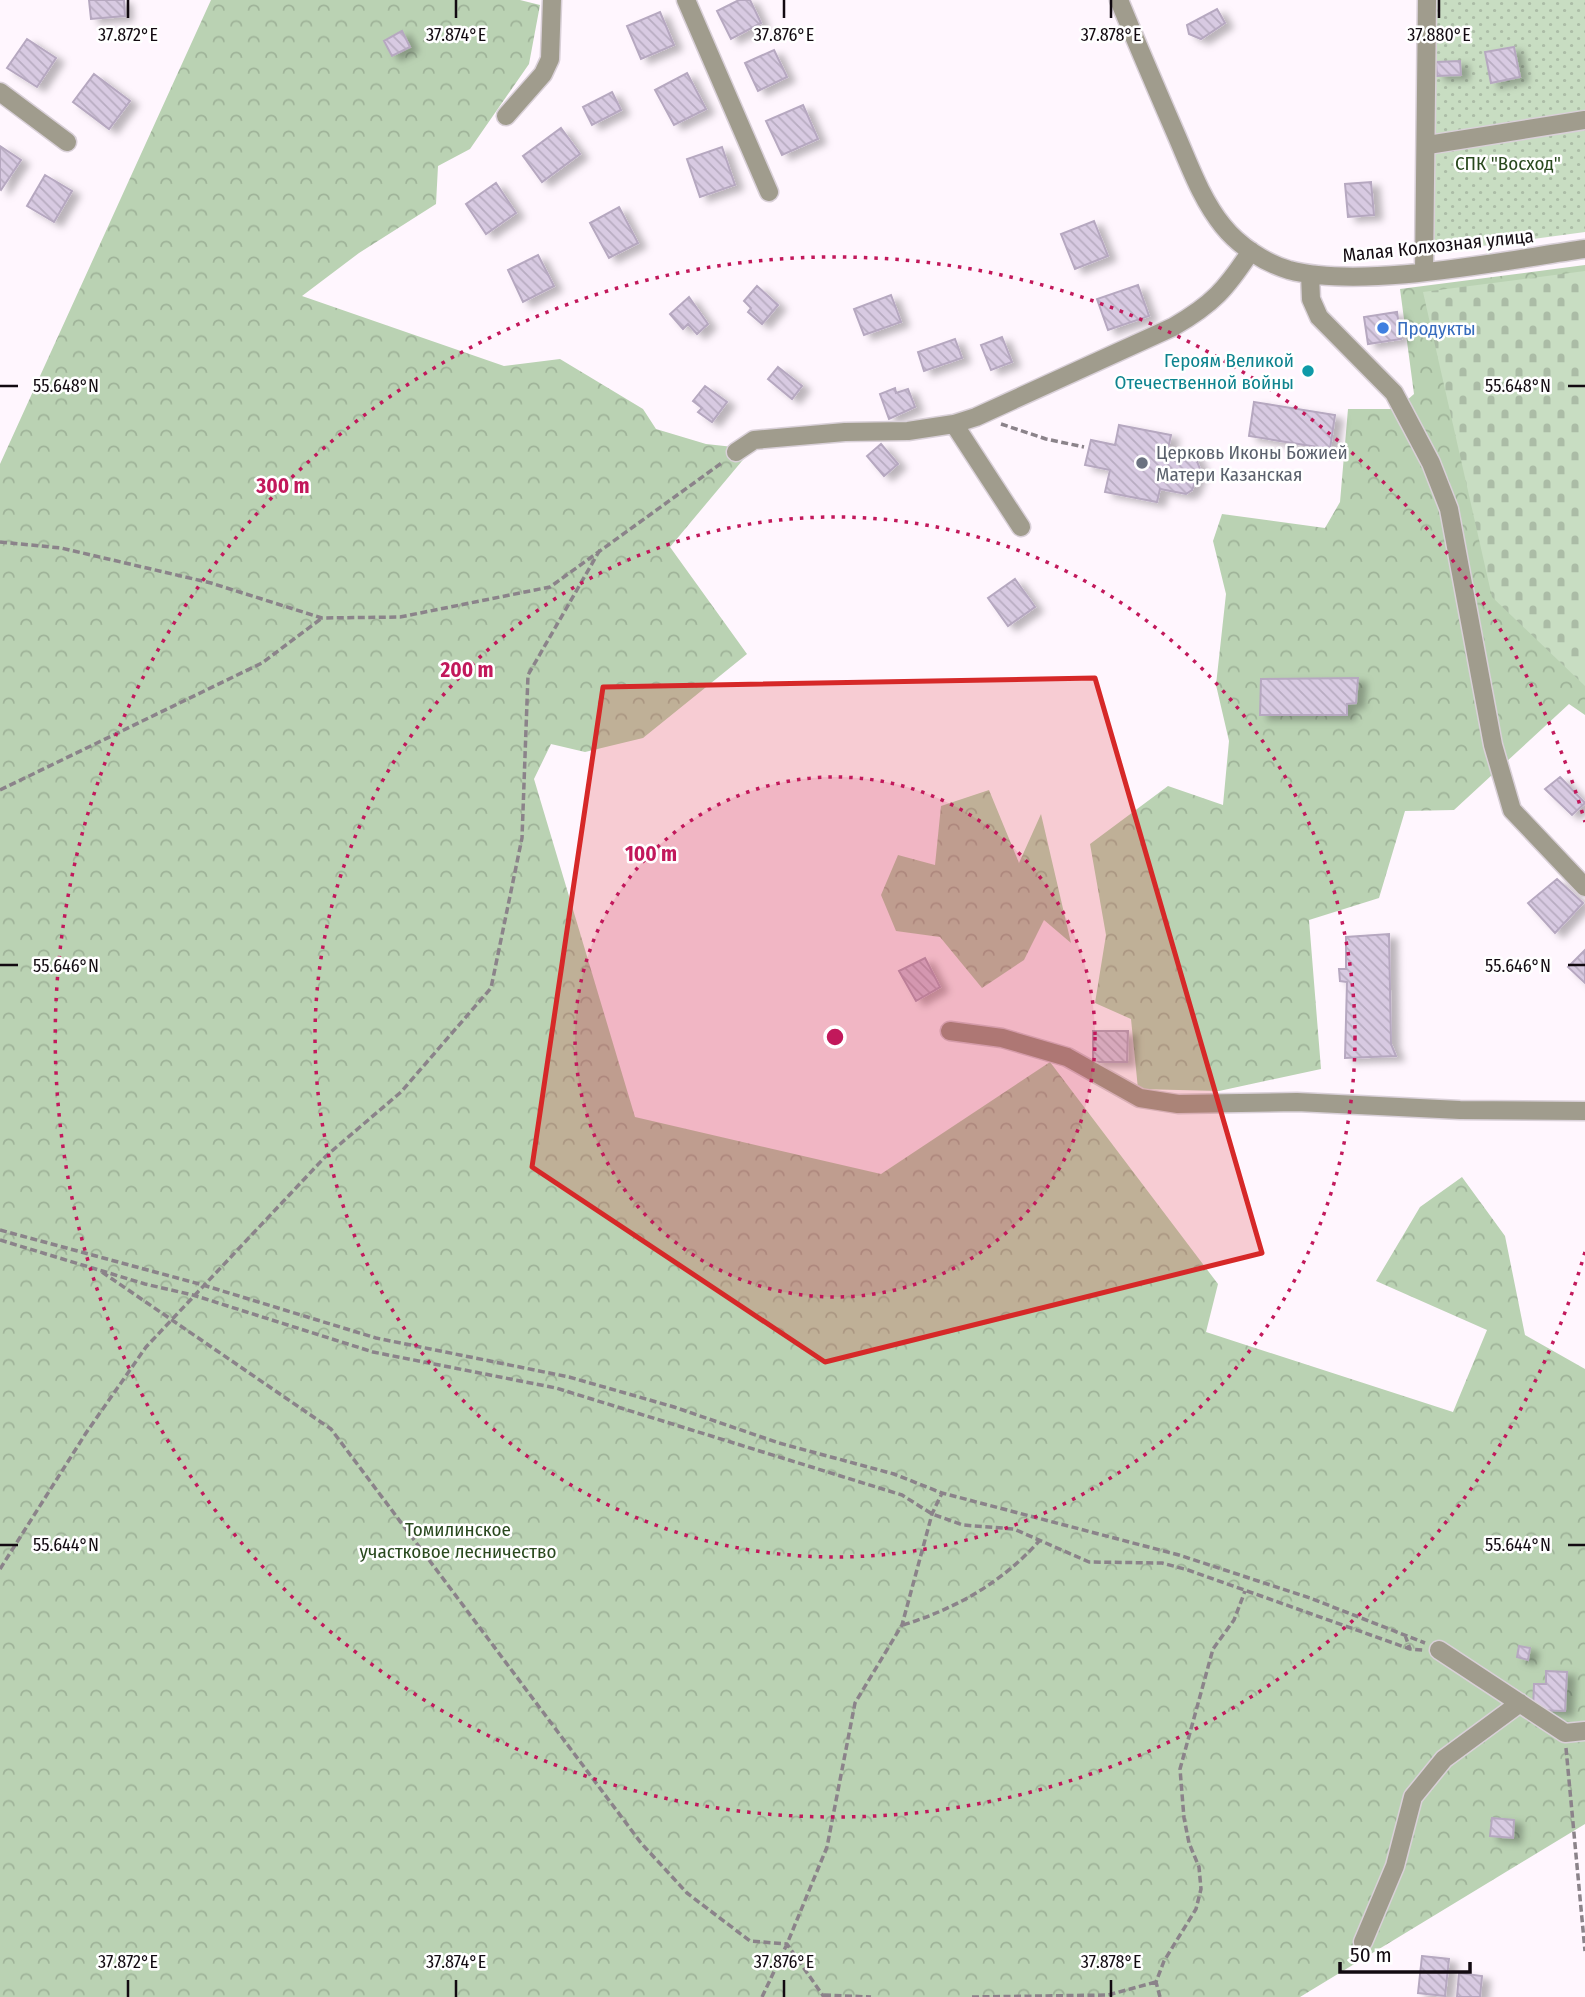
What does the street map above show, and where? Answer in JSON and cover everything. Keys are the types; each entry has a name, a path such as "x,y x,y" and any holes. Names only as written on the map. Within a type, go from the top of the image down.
{"street":[{"path":"506,116 543,74 550,59 552,0"},
{"path":"686,0 769,192"},
{"name":"Малая Колхозная улица","path":"1119,0 1196,180 1223,226 1251,251 1288,270 1336,277 1424,271 1585,249"},
{"path":"1424,271 1429,1"},
{"path":"0,92 67,142"},
{"path":"1428,145 1585,120"},
{"path":"736,452 754,440 845,432 908,431 954,424 976,416 1173,327 1200,311 1219,296 1251,251"},
{"path":"1310,274 1311,299 1319,317 1394,393 1431,463 1449,509 1493,745 1512,810 1585,887"},
{"path":"954,424 1021,527"},
{"path":"950,1031 1002,1038 1067,1057 1140,1098 1178,1104 1297,1102 1460,1110 1585,1111"},
{"path":"1437,1651 1565,1733 1585,1731"},
{"path":"1363,1942 1395,1866 1413,1797 1444,1759 1520,1703"}],"path":[{"path":"976,416 1046,439 1084,447"},
{"path":"0,542 61,548 211,583 322,618 400,617 550,587 736,452"},
{"path":"0,1569 86,1433 146,1347 326,1156 401,1092 491,988 522,838 528,676 601,548"},
{"path":"0,790 262,663 322,618"},
{"path":"0,1230 203,1285 376,1338 596,1384 779,1443 894,1474 942,1493 1179,1555 1310,1598 1405,1635 1437,1651"},
{"path":"0,1240 193,1295 373,1352 556,1388 902,1495 932,1514 963,1525 1014,1529 1089,1562 1162,1563 1410,1649 1437,1651"},
{"path":"98,1270 331,1429 641,1843 687,1894 751,1941 787,1944 824,1996 871,1997"},
{"path":"762,1997 827,1847 855,1703 902,1625 932,1514 942,1493"},
{"path":"902,1625 940,1614 967,1600 1028,1554 1039,1541"},
{"path":"1160,1997 1156,1982 1164,1961 1196,1909 1201,1889 1199,1867 1188,1843 1180,1769 1213,1649 1234,1620 1245,1591"},
{"path":"1405,1635 1410,1649"},
{"path":"1565,1733 1585,1951"},
{"path":"972,1997 1108,1995 1156,1982"}],"highlighted area":[{"path":"1095,678 1262,1253 825,1362 532,1167 603,687"}],"green space":[{"name":"Томилинское участковое лесничество","path":"211,0 520,0 540,5 529,64 470,149 438,166 436,204 359,253 302,296 504,366 560,359 643,409 656,429 706,444 752,449 670,547 747,654 643,738 585,752 551,744 534,779 635,1117 881,1174 1050,1062 1218,1284 1206,1332 1453,1412 1487,1330 1376,1281 1420,1207 1462,1177 1505,1236 1525,1335 1585,1369 1585,1824 1300,1997 0,1997 0,464"},
{"name":"СПК \"Восход\"","path":"1434,0 1585,0 1585,232 1438,252 1430,239"},
{"path":"1585,265 1585,715 1569,704 1454,810 1405,811 1379,898 1309,920 1321,1069 1219,1091 1138,1089 1131,1019 1095,1003 1106,935 1090,844 1168,786 1223,805 1229,741 1216,685 1226,594 1213,541 1222,514 1325,528 1340,502 1348,409 1397,409 1414,394 1400,289"},
{"path":"1585,271 1585,686 1492,597 1423,292"},
{"path":"989,790 1019,863 1041,814 1071,943 1044,920 1024,960 982,988 940,937 896,931 881,895 898,855 935,865 941,806"}],"building":[{"path":"89,0 124,0 125,16 91,19"},
{"path":"739,0 750,0 761,23 731,39 717,11"},
{"path":"1217,9 1225,23 1201,39 1189,34 1187,25"},
{"path":"660,12 674,45 641,59 627,26"},
{"path":"402,31 410,47 392,56 384,41"},
{"path":"27,39 56,58 37,87 7,68"},
{"path":"1514,47 1520,77 1491,83 1485,52"},
{"path":"774,50 787,77 758,91 745,63"},
{"path":"1460,61 1461,75 1437,76 1436,62"},
{"path":"687,73 706,109 674,125 655,90"},
{"path":"94,74 130,101 109,129 73,102"},
{"path":"612,92 621,110 592,125 583,107"},
{"path":"803,105 818,139 782,155 766,121"},
{"path":"561,128 580,154 542,182 523,156"},
{"path":"0,146 21,160 1,190 0,189"},
{"path":"722,147 735,185 700,197 687,159"},
{"path":"45,175 72,191 54,222 27,206"},
{"path":"1371,182 1374,215 1348,217 1345,184"},
{"path":"496,183 516,213 486,234 466,204"},
{"path":"619,207 638,243 609,258 590,223"},
{"path":"1094,221 1108,256 1075,269 1061,234"},
{"path":"538,255 554,286 523,302 508,270"},
{"path":"1138,285 1149,316 1108,330 1097,299"},
{"path":"757,286 778,305 762,324 748,312 751,308 744,301"},
{"path":"891,295 901,322 864,335 854,309"},
{"path":"689,297 708,324 697,334 688,324 683,329 670,314"},
{"path":"1397,312 1401,339 1368,344 1364,317"},
{"path":"1002,337 1012,362 991,370 981,345"},
{"path":"955,339 962,358 924,371 918,352"},
{"path":"778,367 802,386 792,399 768,379"},
{"path":"705,386 727,402 712,422 698,412 702,408 693,401"},
{"path":"895,388 896,393 908,389 915,407 889,419 880,394"},
{"path":"1254,402 1335,415 1330,449 1249,436"},
{"name":"Церковь Иконы Божией Матери Казанская","path":"1119,425 1171,435 1168,449 1194,454 1200,469 1192,490 1186,494 1160,489 1157,502 1105,492 1110,470 1085,465 1091,440 1115,445"},
{"path":"881,444 898,464 884,476 867,456"},
{"path":"1015,579 1035,607 1008,626 988,598"},
{"path":"1358,678 1356,703 1347,704 1347,715 1260,715 1261,679"},
{"path":"1560,777 1585,803 1572,815 1545,789"},
{"path":"1557,879 1583,903 1555,933 1528,903"},
{"path":"1389,934 1391,1044 1396,1056 1345,1058 1347,982 1340,981 1339,969 1346,969 1346,937"},
{"path":"1585,950 1585,983 1568,967"},
{"path":"925,958 940,987 916,1001 899,971"},
{"path":"1093,1031 1128,1031 1127,1062 1093,1062"},
{"path":"1519,1646 1530,1648 1528,1660 1517,1657"},
{"path":"1546,1671 1567,1672 1565,1711 1533,1710 1534,1684 1546,1684"},
{"path":"1492,1818 1514,1820 1513,1838 1490,1836"},
{"path":"1422,1956 1449,1959 1445,1996 1418,1993"},
{"path":"1459,1973 1482,1976 1480,1997 1457,1997"}],"place":[{"name":"Продукты","path":"1383,328"},
{"name":"Героям Великой Отечественной войны","path":"1308,371"},
{"name":"Церковь Иконы Божией Матери Казанская","path":"1142,463"}]}
